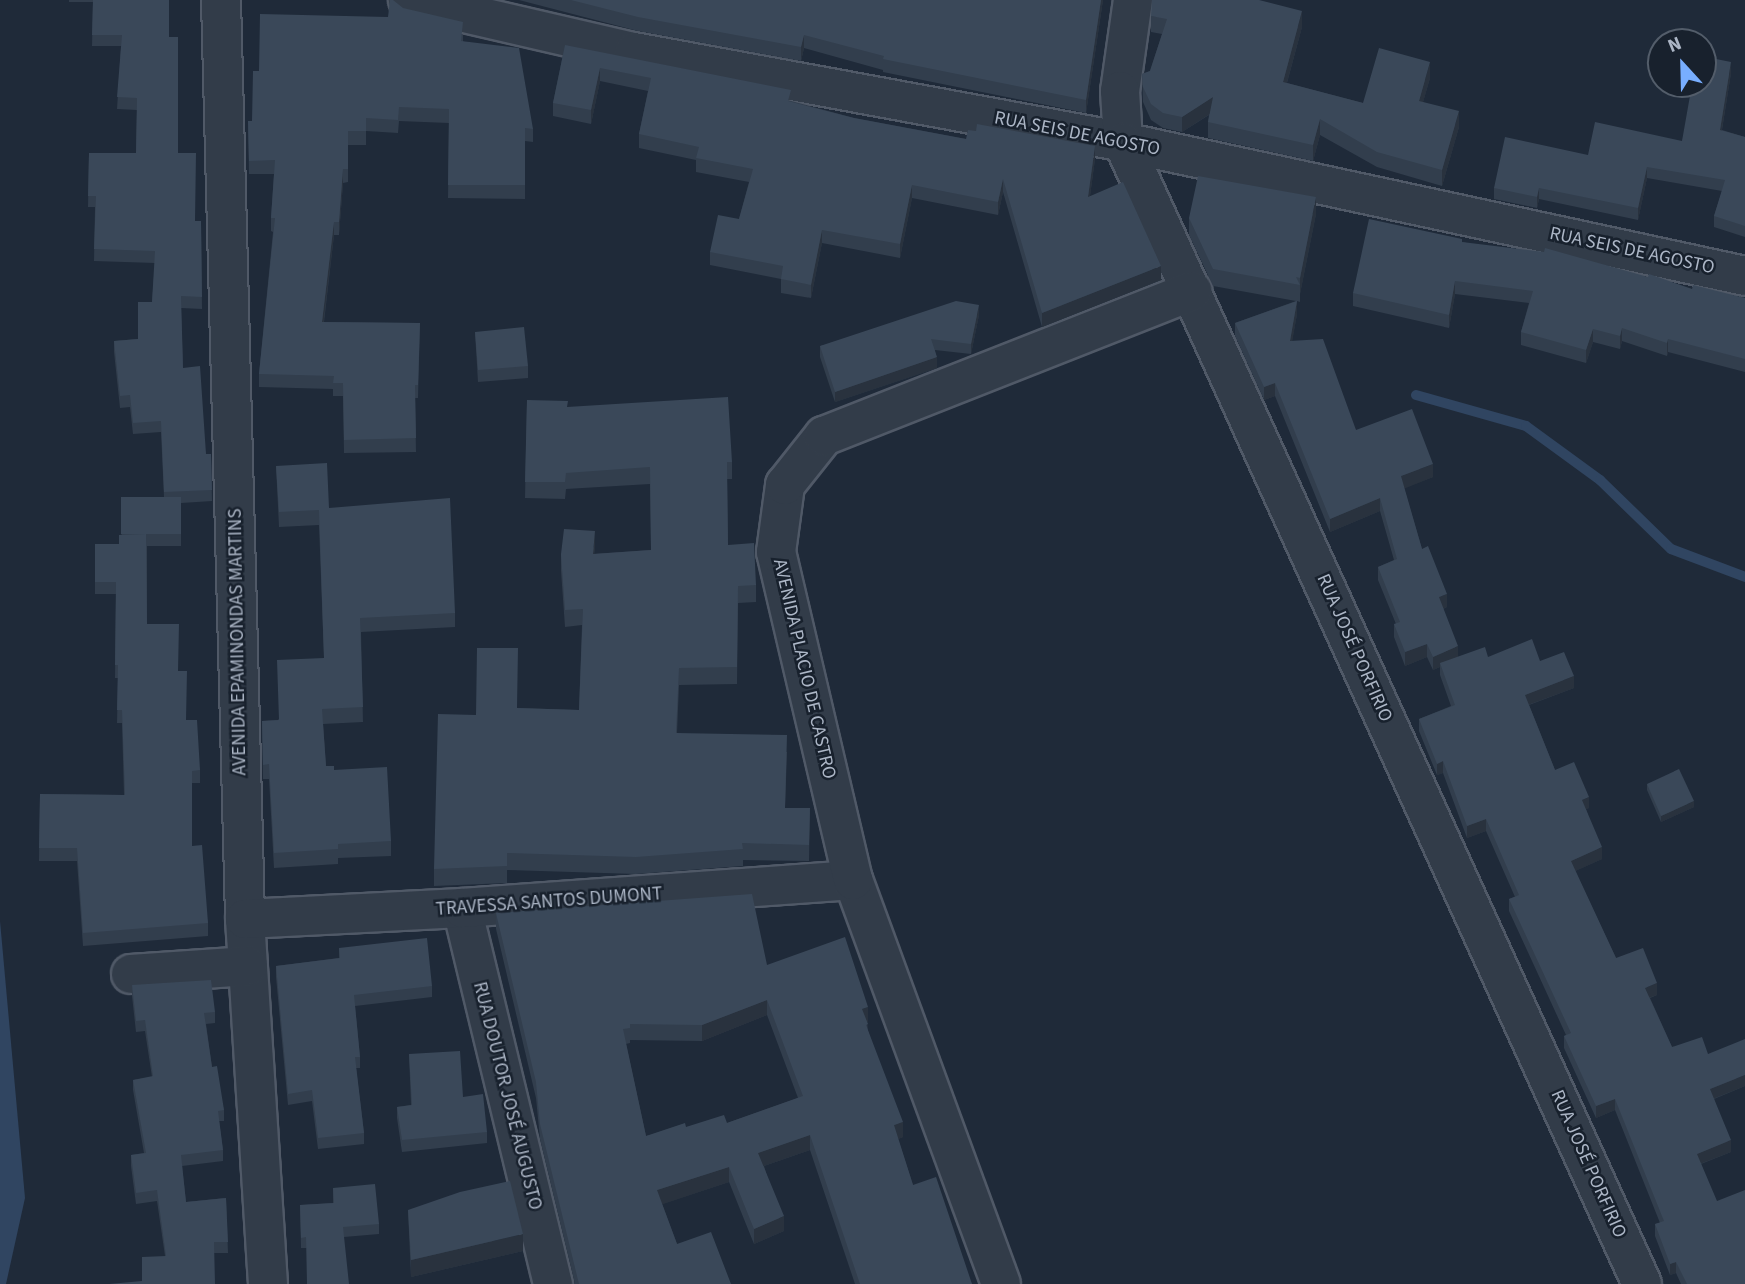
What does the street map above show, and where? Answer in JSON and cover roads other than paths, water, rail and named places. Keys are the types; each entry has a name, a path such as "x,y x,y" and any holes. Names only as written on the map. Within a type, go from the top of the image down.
{"street":[{"name":"AVENIDA EPAMINONDAS MARTINS","path":"221,0 245,919 268,1284"},
{"name":"RUA SEIS DE AGOSTO","path":"408,0 634,52 1124,142 1745,276"},
{"name":"RUA JOSÉ PORFIRIO","path":"1133,0 1120,90 1124,142 1642,1284"},
{"name":"AVENIDA PLACIO DE CASTRO","path":"1001,1284 853,880 776,552 785,485 824,436 1192,291"},
{"name":"TRAVESSA SANTOS DUMONT","path":"245,919 461,908 853,880"},
{"name":"RUA DOUTOR JOSÉ AUGUSTO","path":"461,908 553,1284"},
{"path":"131,974 248,966"}],"water":[{"path":"0,921 25,1198 6,1284 0,1284"}],"waterway":[{"path":"1416,395 1526,426 1600,480 1671,549 1745,577"}]}
